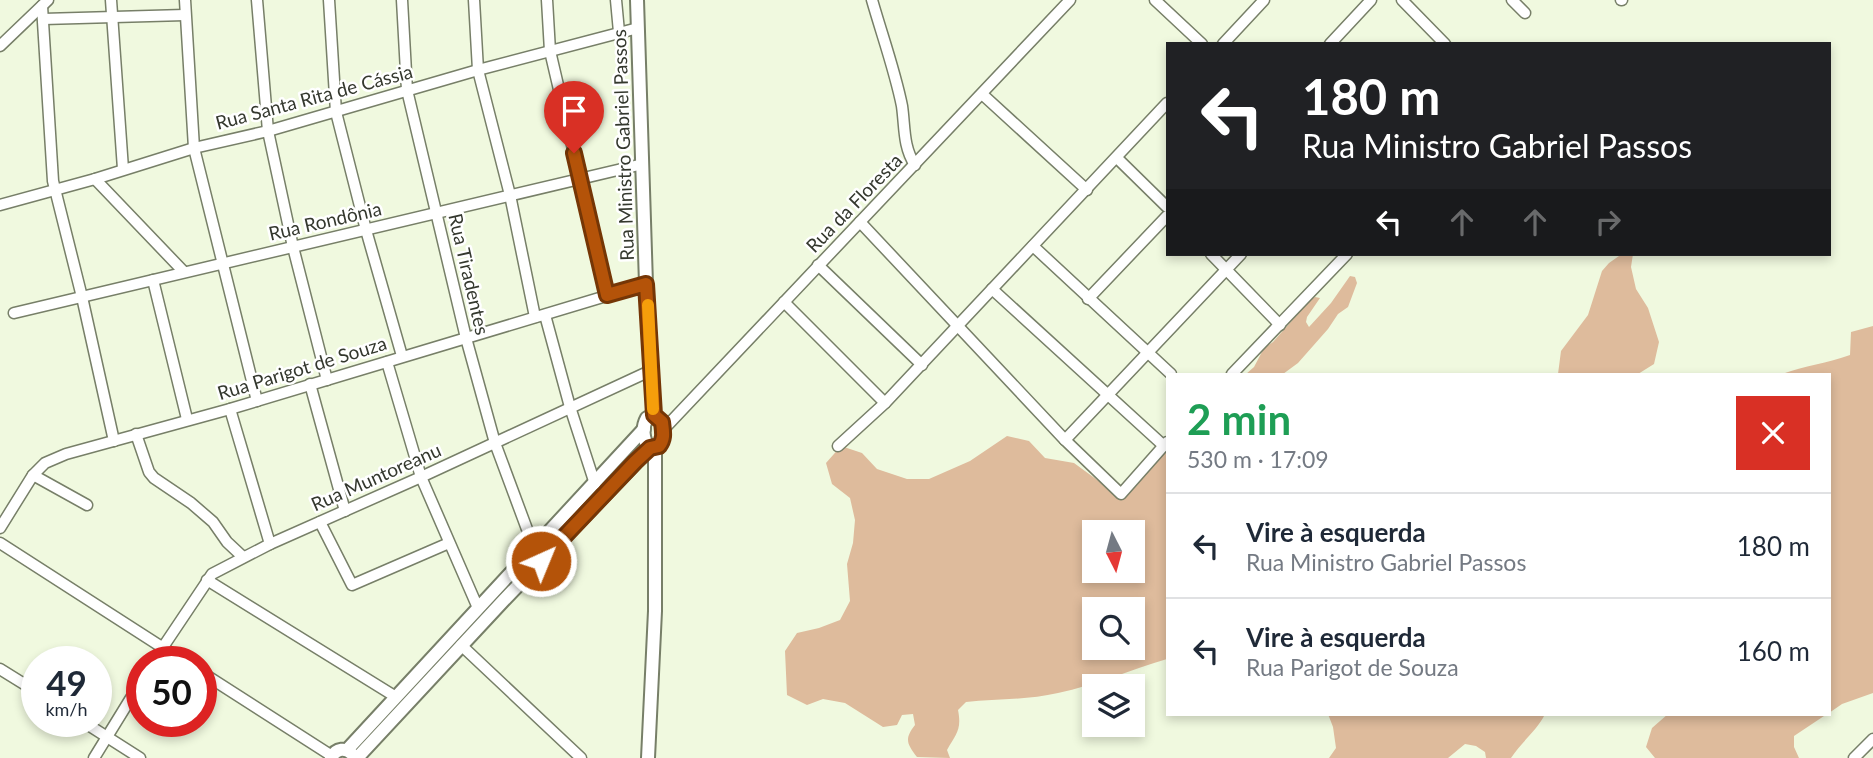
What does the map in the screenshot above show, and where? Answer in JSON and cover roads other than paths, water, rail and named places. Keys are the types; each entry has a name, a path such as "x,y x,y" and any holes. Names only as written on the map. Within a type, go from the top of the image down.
{"main road":[{"name":"Rua Ministro Gabriel Passos","path":"637,0 646,284 654,415 662,422 663,430"},
{"path":"653,447 645,441 644,429 647,418 654,415"},
{"path":"353,755 396,697 644,429"},
{"path":"353,755 653,447 663,441 663,430"},
{"path":"648,758 655,611 653,447"},
{"path":"495,590 503,601"},
{"path":"332,757 339,750 353,755"}],"street":[{"path":"111,0 123,169"},
{"path":"184,0 194,148 257,401"},
{"path":"257,0 268,131 293,247 327,380"},
{"path":"330,0 336,112 402,356"},
{"name":"Rua Tiradentes","path":"402,0 407,90 466,338 495,443 534,548"},
{"path":"474,0 478,70 540,316 595,484"},
{"path":"547,0 550,51 607,295"},
{"path":"616,0 619,32"},
{"path":"872,0 902,106 906,146 915,164"},
{"name":"Rua da Floresta","path":"663,430 1070,0"},
{"path":"1155,0 1200,42"},
{"path":"1225,42 1264,0"},
{"path":"1332,42 1371,0"},
{"path":"1402,0 1440,42"},
{"path":"1512,0 1525,13"},
{"path":"46,3 43,19 53,181 114,441"},
{"path":"0,46 46,3"},
{"path":"43,19 186,15"},
{"name":"Rua Santa Rita de Cássia","path":"0,205 194,148 268,131 478,70 638,28"},
{"path":"982,94 1087,190"},
{"path":"838,446 885,403 958,328 1166,104"},
{"path":"1117,158 1166,206"},
{"name":"Rua Rondônia","path":"14,313 643,163"},
{"path":"95,179 184,272"},
{"path":"1088,299 1166,217"},
{"path":"860,222 1065,440 1121,494 1165,444 1107,395 992,289"},
{"path":"1032,246 1170,373"},
{"path":"1213,256 1280,325"},
{"path":"1065,440 1239,256"},
{"path":"1233,373 1345,256"},
{"path":"818,265 922,365"},
{"path":"153,280 187,419"},
{"name":"Rua Parigot de Souza","path":"0,528 33,475 46,463 66,454 230,409 646,284"},
{"path":"784,302 885,403"},
{"path":"387,362 421,477 478,608"},
{"name":"Rua Muntoreanu","path":"162,646 212,574 270,544 652,370"},
{"path":"310,384 345,511"},
{"path":"230,409 270,544"},
{"path":"136,434 153,478 170,487 206,516 243,557"},
{"path":"33,475 87,505"},
{"path":"320,522 352,585 449,543"},
{"path":"0,543 162,646"},
{"path":"207,580 396,697"},
{"path":"461,645 581,758"},
{"path":"0,669 21,682"},
{"path":"217,682 332,757"},
{"path":"112,729 126,706"},
{"path":"94,758 107,737 140,758"},
{"path":"1854,758 1873,739"}]}
